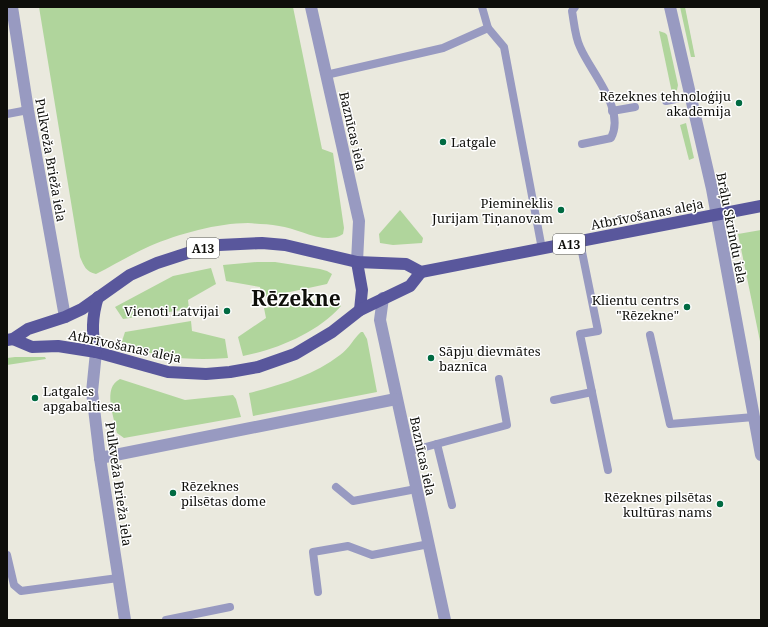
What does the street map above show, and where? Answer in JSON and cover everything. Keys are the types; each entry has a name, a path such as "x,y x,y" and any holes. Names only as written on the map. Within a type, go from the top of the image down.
{"main road":[{"name":"Atbrīvošanas aleja","path":"10,340 28,329 65,317 82,309 130,275 200,249 219,245 262,243 285,245 357,262 406,264 421,272 761,206"},
{"path":"357,262 362,290 360,310"},
{"name":"Atbrīvošanas aleja","path":"10,340 32,347 58,346 96,352 168,372 206,374 230,372 258,367 295,354 332,332 360,310 410,286 421,272"},
{"path":"96,352 92,329 93,314 98,297"}],"street":[{"name":"Pulkveža Brieža iela","path":"12,7 28,110 65,317"},
{"name":"Baznīcas iela","path":"311,7 359,221 357,262"},
{"name":"Brāļu Skrindu iela","path":"670,7 712,189 761,455"},
{"name":"Baznīcas iela","path":"383,298 380,320 407,452 445,620"},
{"name":"Pulkveža Brieža iela","path":"96,352 92,392 100,458 125,620"},
{"path":"100,458 396,399"}],"lane":[{"path":"482,7 488,28 504,47 542,249"},
{"path":"575,7 572,11 580,47 610,99 615,129 611,138 582,144"},
{"path":"326,75 443,48 488,28"},
{"path":"666,101 690,96"},
{"path":"612,111 635,107"},
{"path":"7,114 28,110"},
{"path":"580,242 598,331 580,334 608,470"},
{"path":"650,335 670,424 754,417"},
{"path":"407,452 507,425 499,379"},
{"path":"554,400 592,392"},
{"path":"437,444 452,505"},
{"path":"336,487 353,501 416,489"},
{"path":"318,592 313,552 348,546 372,555 428,544"},
{"path":"7,555 14,584 16,589 21,592 118,578"},
{"path":"166,620 230,607"}],"green space":[{"path":"39,7 293,7 322,149 333,153 344,228 343,234 328,238 311,235 286,227 236,223 185,233 136,252 96,274 88,270 84,266 80,257"},
{"path":"680,7 685,7 695,57 691,57"},
{"path":"659,31 667,35 678,85 677,90 672,93"},
{"path":"686,123 694,158 689,160 680,125"},
{"path":"400,210 423,238 422,243 393,245 380,243 379,234"},
{"path":"761,230 761,346 738,234"},
{"path":"275,262 320,269 332,274 327,284 262,298 260,287 226,281 223,265"},
{"path":"211,268 216,284 188,300 189,309 123,319 115,307 173,276"},
{"path":"331,298 341,306 331,316 309,332 270,349 243,356 238,337 266,318 264,308"},
{"path":"191,321 192,331 225,339 228,358 187,359 148,353 121,344 125,332"},
{"path":"361,332 363,332 367,339 377,392 253,416 249,393 285,383 308,374 343,353"},
{"path":"45,357 46,359 7,365 7,358"},
{"path":"120,379 185,400 233,395 236,399 241,417 124,438 117,433 110,396 115,383"}],"place":[{"name":"Rēzeknes tehnoloģiju akadēmija","path":"739,103"},
{"name":"Latgale","path":"443,142"},
{"name":"Piemineklis Jurijam Tiņanovam","path":"561,210"},
{"name":"Klientu centrs \"Rēzekne\"","path":"687,307"},
{"name":"Vienoti Latvijai","path":"227,311"},
{"name":"Sāpju dievmātes baznīca","path":"431,358"},
{"name":"Latgales apgabaltiesa","path":"35,398"},
{"name":"Rēzeknes pilsētas dome","path":"173,493"},
{"name":"Rēzeknes pilsētas kultūras nams","path":"720,504"}],"district":[{"name":"Rēzekne","path":"296,298"}]}
